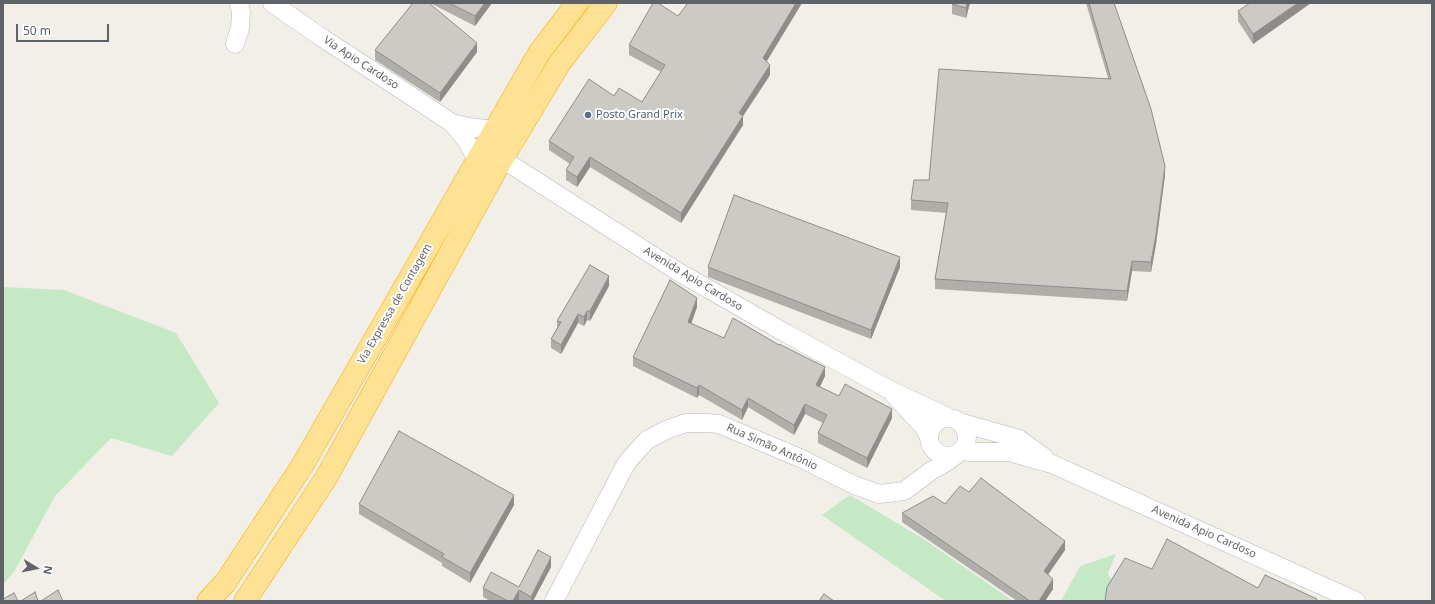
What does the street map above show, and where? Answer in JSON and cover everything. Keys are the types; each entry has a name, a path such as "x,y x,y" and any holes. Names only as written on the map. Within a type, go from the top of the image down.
{"highway":[{"name":"Via Expressa de Contagem","path":"208,601 225,583 302,466 539,53 577,3"},
{"name":"Via Expressa de Contagem","path":"245,601 326,478 502,159 559,64 606,3"}],"street":[{"path":"235,44 240,28 241,12 239,3"},
{"name":"Via Apio Cardoso","path":"272,3 452,123 466,140 477,160"},
{"name":"Via Apio Cardoso","path":"452,123 468,127 495,130"},
{"name":"Avenida Apio Cardoso","path":"502,159 677,271 787,334 890,390 955,420 1019,439 1052,464"},
{"name":"Avenida Apio Cardoso","path":"890,390 923,426 930,441"},
{"path":"930,441 935,451 948,457 959,453 966,444 968,437 966,429 955,420 941,419 934,423 930,430 930,441 933,459 931,470"},
{"name":"Rua Simão Antônio","path":"554,601 627,462 647,440 666,430 686,423 719,424 800,458 854,485 879,494 904,491 931,470 946,463 959,453"},
{"name":"Avenida Apio Cardoso","path":"959,453 1009,452 1052,464 1356,601"}],"green space":[{"path":"3,287 64,290 176,333 219,403 172,456 111,438 55,496 15,570 3,585"},
{"path":"850,495 925,540 1013,601 946,601 822,515"},
{"path":"1116,554 1108,573 1120,601 1061,601 1080,566"}],"building":[{"path":"413,3 429,3 477,43 440,93 375,50"},
{"path":"449,3 485,3 475,16"},
{"path":"653,3 658,3 678,16 688,3 796,3 763,58 770,65 739,113 743,116 681,213 590,157 577,177 566,170 574,157 549,141 589,79 614,96 619,88 642,102 665,65 629,45"},
{"path":"952,3 967,3 966,8"},
{"path":"1089,3 1114,3 1151,109 1165,166 1151,262 1132,261 1127,291 935,279 948,203 911,200 914,180 929,180 939,69 1111,79"},
{"path":"1250,3 1298,3 1253,34 1238,11"},
{"path":"734,195 900,257 871,330 708,267"},
{"path":"590,265 609,276 590,311 587,311 584,317 578,314 561,345 551,339 561,322 557,321"},
{"path":"670,280 697,298 688,322 724,338 733,318 779,345 825,367 816,385 839,396 845,384 892,409 867,458 818,433 827,415 805,404 794,425 748,398 742,410 699,385 697,388 633,357"},
{"path":"399,431 514,495 470,573 442,557 444,554 359,504"},
{"path":"981,478 1065,541 1044,571 1053,579 1039,601 1030,601 902,513 933,496 945,504 960,486 969,492"},
{"path":"1167,539 1258,588 1265,575 1317,599 1316,601 1105,601 1107,587 1125,558 1152,569"},
{"path":"538,550 551,557 531,597 519,590 513,601 508,601 483,588 491,572 519,587"},
{"path":"58,590 63,601 41,601"},
{"path":"35,592 38,601 21,601"},
{"path":"14,593 18,601 3,601 3,599"},
{"path":"824,594 834,601 819,601"}],"place":[{"name":"Posto Grand Prix","path":"588,115"}]}
